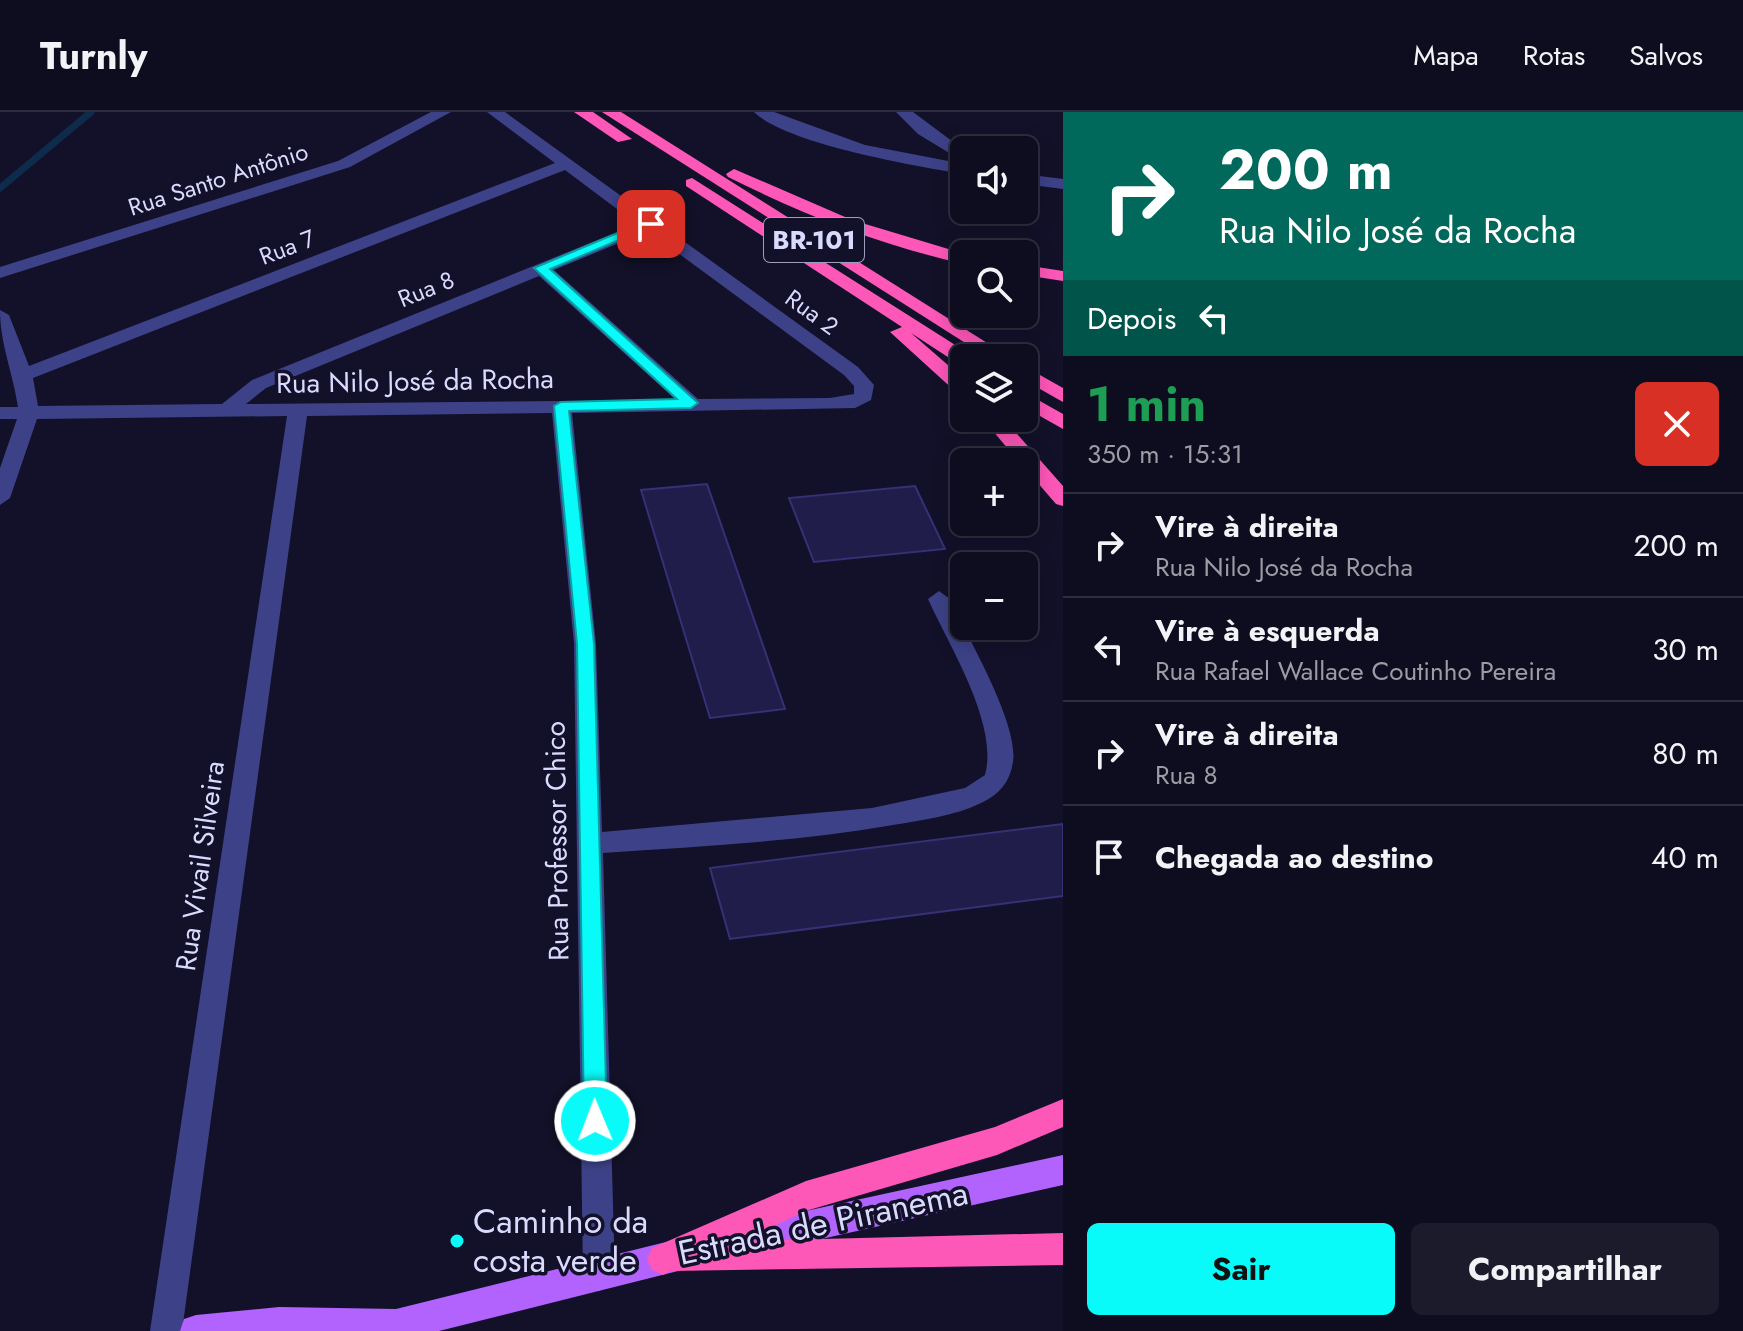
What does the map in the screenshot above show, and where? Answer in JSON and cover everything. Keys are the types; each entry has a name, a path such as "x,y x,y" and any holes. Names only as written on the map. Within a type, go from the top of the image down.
{"highway":[{"name":"BR-101","path":"582,112 950,350"},
{"name":"BR-101","path":"610,112 980,344"},
{"path":"626,123 779,197 849,226 950,256"},
{"path":"1038,272 1063,276"},
{"path":"834,275 950,377"},
{"path":"1038,381 1063,396"},
{"path":"1038,407 1063,423"},
{"path":"1004,432 1063,499"},
{"path":"663,1259 806,1196 997,1141 1063,1113"},
{"path":"663,1259 1063,1249"}],"main road":[{"name":"Estrada de Piranema","path":"196,1331 279,1323 385,1327 663,1259 1063,1170"}],"street":[{"name":"Rua Santo Antônio","path":"0,273 344,164 443,112"},
{"name":"Rua 2","path":"495,112 859,377 864,396 855,402 830,404"},
{"path":"762,112 836,142 895,158 950,167"},
{"path":"904,112 924,131 950,148"},
{"name":"Rua 7","path":"23,375 567,164"},
{"path":"1038,181 1063,184"},
{"name":"Rua 8","path":"226,411 259,384 651,224"},
{"path":"541,268 691,403"},
{"path":"0,315 23,375 29,413 0,498"},
{"name":"Rua Nilo José da Rocha","path":"0,413 691,403 830,404"},
{"name":"Rua Professor Chico","path":"561,406 585,644 599,1275"},
{"name":"Rua Vivail Silveira","path":"166,1331 298,411"},
{"path":"589,843 866,819 943,808 977,796 995,782 1002,751 994,723 939,599"}],"building":[{"path":"707,484 785,709 710,718 641,490"},
{"path":"915,486 945,549 814,562 789,498"},
{"path":"1063,824 1063,896 730,939 710,868"}],"waterway":[{"path":"0,188 91,112"}],"place":[{"name":"Caminho da costa verde","path":"457,1241"}],"route":[{"path":"595,1121 585,644 561,406 691,403 541,268 651,224"}]}
